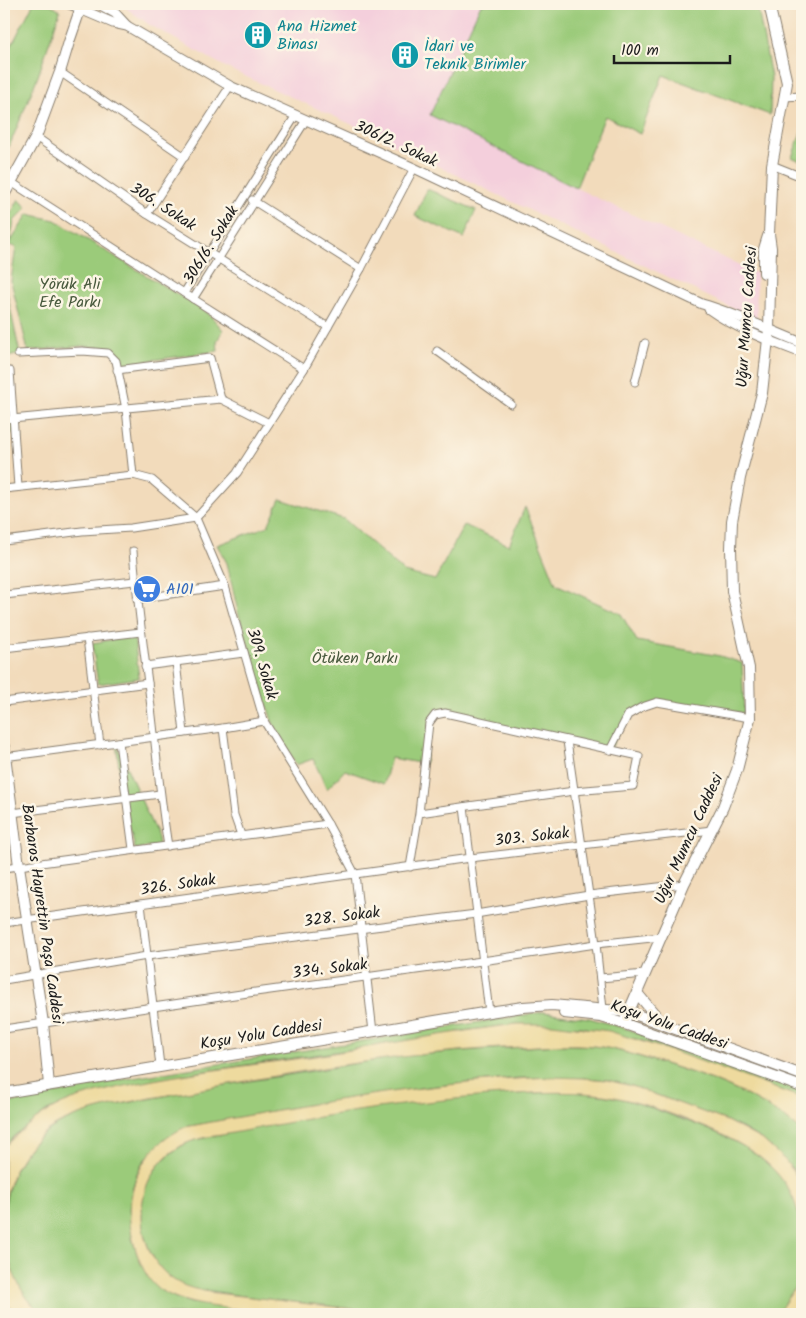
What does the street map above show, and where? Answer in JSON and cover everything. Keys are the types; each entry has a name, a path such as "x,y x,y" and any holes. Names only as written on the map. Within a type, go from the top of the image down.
{"main road":[{"name":"Uğur Mumcu Caddesi","path":"628,1015 684,884 723,807 737,770 750,718 749,668 732,591 731,548 732,521 740,478 759,401 756,392 766,334 764,248 769,234 772,165 787,83 769,4"},
{"path":"4,195 36,137 60,72 81,6"},
{"name":"Barbaros Hayrettin Paşa Caddesi","path":"4,754 8,813 19,866 36,976 49,1085"},
{"path":"637,993 664,1025"},
{"name":"Koşu Yolu Caddesi","path":"4,1093 488,1012 552,1005 628,1015 664,1025 802,1075"},
{"name":"Koşu Yolu Caddesi","path":"602,1013 635,1028 802,1087"},
{"path":"628,1015 628,1022 635,1028"}],"street":[{"path":"66,4 81,6"},
{"path":"99,4 116,13 127,26"},
{"name":"306/2. Sokak","path":"81,6 113,23 127,26 230,86 414,168 702,304 725,320 766,334"},
{"path":"60,72 185,157"},
{"path":"147,214 230,86"},
{"path":"784,97 802,96"},
{"name":"306/6. Sokak","path":"296,115 184,293 193,299 306,120"},
{"name":"306. Sokak","path":"36,137 147,214 328,327"},
{"path":"772,165 802,177"},
{"path":"4,541 82,531 131,528 196,518 237,473 304,369 361,269 414,168"},
{"path":"11,182 184,293"},
{"path":"246,196 361,269"},
{"path":"193,299 304,369"},
{"path":"766,334 802,342"},
{"path":"766,334 802,353"},
{"path":"635,382 645,343"},
{"path":"18,354 82,350 108,353 116,361 126,409 133,474"},
{"path":"437,351 511,404"},
{"path":"117,370 210,358 221,399"},
{"path":"10,371 18,487"},
{"path":"12,419 221,399 269,423"},
{"path":"4,489 133,474 152,480 196,518"},
{"name":"309. Sokak","path":"196,518 225,586 264,721 328,824 356,874 373,1032"},
{"path":"133,551 160,794 168,846"},
{"path":"4,595 135,582"},
{"path":"138,599 225,586"},
{"path":"4,648 141,632"},
{"path":"87,638 100,745"},
{"path":"145,666 244,653"},
{"path":"176,662 184,734"},
{"path":"4,702 148,683"},
{"path":"610,750 628,715 642,707 657,702 750,718"},
{"path":"410,867 419,813 429,722 435,715 445,713 639,756 633,786 574,791 419,813"},
{"path":"4,754 100,745 264,721"},
{"path":"223,728 234,815 240,835"},
{"path":"567,741 596,944 602,1013"},
{"path":"119,742 133,850"},
{"path":"8,813 160,794"},
{"path":"464,807 488,1012"},
{"path":"4,868 328,824"},
{"name":"303. Sokak","path":"356,874 470,858 712,830"},
{"name":"326. Sokak","path":"4,923 356,874"},
{"name":"328. Sokak","path":"4,980 147,956 476,914 589,895 684,884"},
{"path":"141,904 160,1066"},
{"name":"334. Sokak","path":"4,1029 482,962 596,944 661,937"},
{"path":"600,978 645,974"}],"shaded area":[{"path":"120,4 481,4 430,115 576,188 756,273 757,320 351,124 231,70 150,25"}],"green space":[{"path":"33,4 50,4 60,11 38,76 9,147 4,143 4,60"},
{"path":"481,4 757,4 771,77 770,115 663,75 640,134 605,116 576,188 430,115"},
{"path":"802,130 802,162 792,157"},
{"path":"427,189 476,210 464,238 415,216"},
{"name":"Yörük Ali Efe Parkı","path":"19,199 27,208 14,221 10,243 28,214 55,220 208,313 223,330 217,341 218,351 124,364 112,348 83,346 28,351 11,281 16,247 9,245 4,279 4,226"},
{"path":"4,279 20,354 8,357 13,433 4,438"},
{"name":"Ötüken Parkı","path":"280,499 344,519 404,572 435,580 464,525 509,545 525,507 556,584 621,614 637,641 720,656 742,663 744,713 657,702 628,715 610,750 445,713 429,723 425,764 391,758 384,784 345,770 327,789 313,759 296,765 272,721 238,612 227,563 217,545 268,526"},
{"path":"134,636 139,678 98,684 92,643"},
{"path":"116,743 158,838 159,846 135,849 123,798"},
{"path":"543,1012 589,1018 624,1028 802,1088 802,1098 640,1040 582,1027 517,1024 198,1072 113,1089 71,1101 47,1111 14,1136 4,1147 4,1104 114,1081"},
{"path":"561,1045 603,1047 667,1065 729,1087 768,1107 802,1132 802,1184 794,1170 774,1150 764,1141 744,1129 632,1086 607,1080 584,1078 518,1078 427,1087 290,1108 185,1127 145,1159 137,1173 132,1190 129,1209 132,1238 137,1254 160,1290 191,1303 288,1314 43,1314 33,1305 18,1284 6,1247 4,1221 10,1184 21,1160 36,1140 46,1132 73,1117 103,1108 183,1092 405,1056"},
{"path":"575,1092 611,1096 630,1101 703,1127 725,1137 764,1160 779,1176 791,1194 799,1216 803,1264 798,1283 777,1314 433,1315 369,1311 263,1299 189,1288 175,1282 158,1264 146,1242 143,1230 142,1206 147,1185 164,1159 191,1141 334,1114 382,1107 478,1096"}],"sand":[{"path":"517,1024 552,1024 609,1031 681,1054 802,1098 802,1132 767,1107 728,1086 665,1064 613,1049 564,1045 462,1051 384,1059 269,1077 116,1105 76,1116 45,1132 29,1147 17,1166 9,1186 4,1207 4,1147 35,1120 72,1100 173,1076"},
{"path":"552,1077 607,1080 632,1086 727,1121 764,1141 786,1161 802,1184 802,1232 793,1197 784,1183 762,1159 733,1140 675,1115 617,1097 560,1092 532,1093 442,1100 372,1109 201,1139 186,1144 172,1152 164,1158 152,1174 143,1203 142,1223 144,1233 150,1252 156,1261 177,1282 193,1289 213,1292 401,1314 283,1314 192,1303 162,1291 154,1285 141,1265 131,1227 130,1206 132,1192 140,1169 154,1149 185,1127 368,1095 460,1084"},
{"path":"4,1241 9,1261 22,1291 43,1314 15,1314 4,1299"},
{"path":"802,1267 802,1305 796,1314 777,1314 798,1283"}],"place":[{"name":"Ana Hizmet Binası","path":"258,35"},
{"name":"İdari ve Teknik Birimler","path":"405,55"},
{"name":"A101","path":"147,589"}]}
